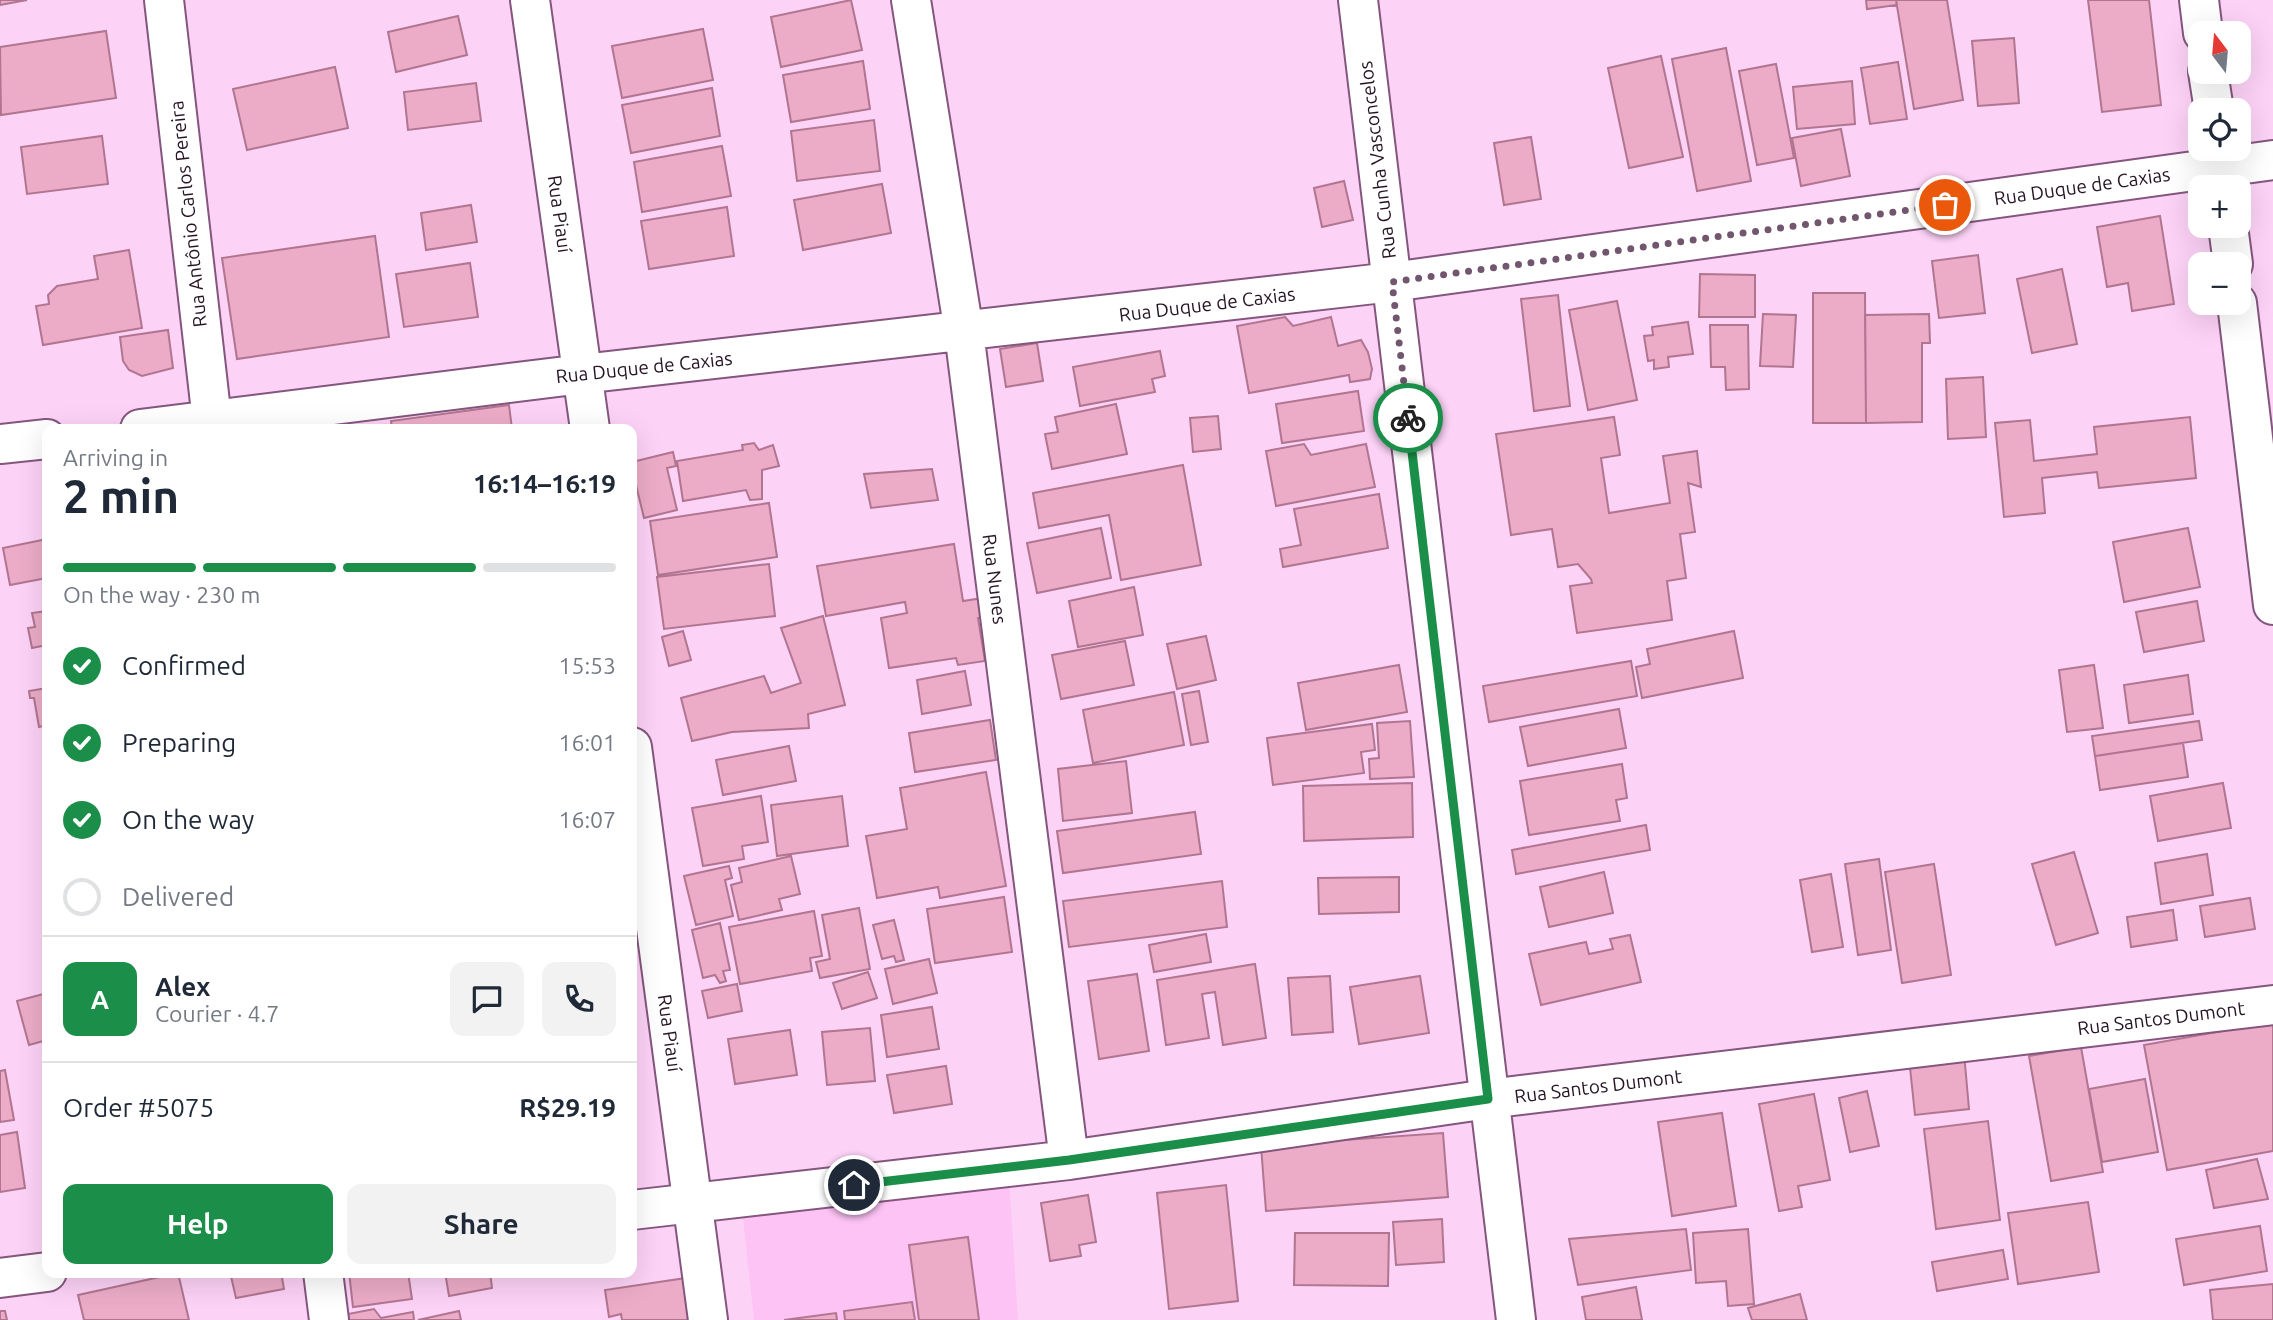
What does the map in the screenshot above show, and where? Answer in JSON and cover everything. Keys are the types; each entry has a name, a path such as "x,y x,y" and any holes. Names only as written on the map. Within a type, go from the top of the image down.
{"street":[{"name":"Rua Antônio Carlos Pereira","path":"164,0 212,424"},
{"name":"Rua Piauí","path":"530,0 589,424"},
{"name":"Rua Nunes","path":"911,0 964,331 1069,1160"},
{"name":"Rua Cunha Vasconcelos","path":"1358,0 1516,1320"},
{"path":"2199,0 2202,21"},
{"name":"Rua Duque de Caxias","path":"219,424 582,374 1392,282 2273,160"},
{"path":"2238,315 2273,605"},
{"path":"0,444 42,440"},
{"name":"Rua Piauí","path":"637,785 708,1320"},
{"name":"Rua Santos Dumont","path":"637,1210 1069,1160 1488,1099 2273,1005"},
{"path":"0,1278 42,1273"},
{"path":"324,1278 329,1320"}],"shaded area":[{"path":"1009,1179 1018,1320 754,1320 743,1218"}],"building":[{"path":"0,0 27,0 0,5"},
{"path":"851,0 862,50 781,67 771,17"},
{"path":"1866,0 1896,0 1897,5 1867,9"},
{"path":"1896,0 1947,0 1963,100 1914,109"},
{"path":"2088,0 2149,0 2161,105 2102,112"},
{"path":"458,16 467,55 396,72 388,32"},
{"path":"703,29 713,80 622,98 612,46"},
{"path":"106,31 116,98 1,115 0,47"},
{"path":"2014,38 2019,103 1978,106 1972,41"},
{"path":"1726,48 1751,181 1697,191 1672,59"},
{"path":"1661,56 1683,157 1629,168 1608,68"},
{"path":"863,61 870,109 791,122 783,75"},
{"path":"1898,62 1907,119 1870,124 1861,68"},
{"path":"1776,64 1794,158 1757,165 1739,71"},
{"path":"335,67 348,128 247,150 233,89"},
{"path":"1852,81 1855,124 1797,129 1793,87"},
{"path":"476,83 481,121 408,130 404,92"},
{"path":"712,88 720,136 631,153 622,105"},
{"path":"874,120 880,171 797,181 791,131"},
{"path":"1841,129 1850,176 1801,186 1792,138"},
{"path":"102,136 108,184 27,194 21,147"},
{"path":"1531,137 1541,199 1504,205 1494,143"},
{"path":"722,146 731,196 642,212 634,162"},
{"path":"1344,181 1353,220 1322,227 1314,188"},
{"path":"882,184 891,233 803,250 794,200"},
{"path":"471,205 477,242 426,250 421,213"},
{"path":"727,207 734,256 649,269 641,221"},
{"path":"2160,216 2174,304 2132,311 2128,283 2107,287 2097,227"},
{"path":"375,236 389,337 237,359 222,258"},
{"path":"129,250 142,328 43,345 36,306 49,304 48,295 57,286 98,279 94,256"},
{"path":"1978,255 1985,313 1939,318 1932,261"},
{"path":"470,263 478,317 404,327 396,274"},
{"path":"2062,269 2077,344 2032,353 2017,279"},
{"path":"1700,274 1755,275 1755,317 1699,317"},
{"path":"1813,293 1865,293 1866,423 1813,423"},
{"path":"1558,295 1570,406 1534,411 1521,299"},
{"path":"1617,301 1637,400 1588,410 1569,310"},
{"path":"1763,314 1796,315 1793,367 1760,366"},
{"path":"1929,314 1930,343 1922,343 1922,422 1866,423 1865,315"},
{"path":"1285,317 1293,326 1331,317 1338,346 1361,340 1368,352 1372,369 1370,379 1350,382 1349,375 1249,393 1237,326"},
{"path":"1688,322 1693,354 1668,357 1669,367 1654,369 1654,360 1648,361 1644,336 1653,335 1652,327"},
{"path":"1710,325 1748,325 1749,389 1726,390 1725,367 1711,367"},
{"path":"168,330 173,368 142,376 129,370 123,361 120,337"},
{"path":"1037,343 1043,381 1006,387 1000,349"},
{"path":"1160,351 1165,376 1152,379 1155,392 1080,406 1073,367"},
{"path":"1983,377 1986,437 1948,439 1946,379"},
{"path":"1358,391 1364,431 1282,443 1276,404"},
{"path":"1116,404 1127,454 1052,469 1045,434 1058,432 1055,417"},
{"path":"509,405 511,424 391,424 391,421"},
{"path":"1218,416 1221,449 1193,452 1190,418"},
{"path":"1614,417 1620,455 1601,458 1609,513 1670,503 1663,456 1697,451 1701,487 1688,483 1695,532 1680,534 1686,578 1667,581 1672,620 1577,633 1570,586 1592,583 1591,579 1578,564 1558,567 1552,529 1511,535 1496,434"},
{"path":"2190,417 2196,478 2099,488 2097,472 2042,478 2045,513 2004,517 1995,423 2030,420 2034,461 2097,454 2094,427"},
{"path":"754,443 759,450 773,445 779,466 762,470 762,499 750,500 746,490 683,501 677,461 743,450 742,445"},
{"path":"1304,444 1311,455 1366,444 1375,487 1276,506 1266,451"},
{"path":"673,452 676,466 667,468 677,510 644,518 637,489 637,461"},
{"path":"1183,465 1201,565 1121,580 1109,515 1039,528 1033,493"},
{"path":"932,469 938,500 871,508 864,474"},
{"path":"1379,494 1388,548 1283,567 1280,549 1301,545 1294,509"},
{"path":"769,503 777,557 658,575 650,521"},
{"path":"1101,528 1111,578 1037,593 1027,543"},
{"path":"2188,528 2200,587 2124,602 2113,542"},
{"path":"42,540 42,579 10,585 3,548"},
{"path":"954,544 963,601 983,598 986,617 978,618 985,661 958,665 956,658 889,668 881,618 907,613 905,602 826,616 817,566"},
{"path":"769,564 775,616 664,629 657,577"},
{"path":"1134,587 1143,635 1078,647 1069,601"},
{"path":"2197,601 2204,641 2144,652 2136,612"},
{"path":"42,612 42,646 32,648 28,628 35,627 32,613"},
{"path":"823,616 845,705 808,714 809,728 732,732 692,741 681,698 764,676 771,693 801,683 781,628"},
{"path":"683,631 691,660 669,666 662,637"},
{"path":"1734,631 1743,678 1642,698 1636,667 1650,664 1647,649"},
{"path":"1206,636 1216,680 1177,689 1167,644"},
{"path":"1125,641 1134,685 1061,699 1052,655"},
{"path":"1631,661 1637,696 1489,722 1483,686"},
{"path":"1399,665 1407,712 1306,730 1298,683"},
{"path":"2094,665 2103,728 2067,732 2059,670"},
{"path":"965,671 971,705 922,714 917,680"},
{"path":"2188,675 2193,714 2129,723 2124,685"},
{"path":"42,689 42,726 39,727 34,698 30,698 29,691"},
{"path":"1199,691 1208,742 1191,745 1182,694"},
{"path":"1174,692 1184,745 1093,763 1083,710"},
{"path":"1619,709 1626,748 1528,766 1520,727"},
{"path":"990,720 996,760 915,772 909,733"},
{"path":"1410,721 1414,777 1370,779 1369,759 1379,758 1377,723"},
{"path":"2199,721 2202,740 2095,756 2092,736"},
{"path":"1372,724 1375,750 1361,752 1364,773 1273,785 1267,738"},
{"path":"2183,743 2188,777 2100,790 2095,756"},
{"path":"789,746 796,781 723,795 716,760"},
{"path":"1126,761 1132,813 1063,821 1058,769"},
{"path":"1622,764 1627,798 1616,800 1620,821 1529,835 1520,781"},
{"path":"986,772 1006,886 940,898 938,887 877,898 866,836 907,829 900,788"},
{"path":"1412,783 1413,837 1304,841 1303,786"},
{"path":"2223,783 2231,828 2158,841 2150,796"},
{"path":"761,796 768,842 742,846 744,859 703,866 692,808"},
{"path":"842,796 848,846 777,856 771,805"},
{"path":"1195,812 1201,854 1063,873 1057,831"},
{"path":"1646,825 1650,850 1516,874 1512,850"},
{"path":"2074,852 2098,933 2056,945 2032,864"},
{"path":"2207,854 2213,895 2161,904 2155,863"},
{"path":"791,856 800,894 779,899 782,910 739,920 731,885 742,882 739,868"},
{"path":"1879,859 1891,950 1858,955 1845,864"},
{"path":"1934,864 1951,975 1902,983 1885,872"},
{"path":"729,866 732,878 725,880 733,916 696,925 684,876"},
{"path":"1604,872 1613,913 1549,927 1540,887"},
{"path":"1831,874 1843,947 1812,952 1800,880"},
{"path":"1399,877 1399,912 1319,914 1318,878"},
{"path":"1222,881 1227,927 1069,947 1063,901"},
{"path":"1004,897 1012,952 935,963 927,909"},
{"path":"2250,898 2255,929 2205,937 2200,906"},
{"path":"859,908 870,969 820,978 816,962 830,959 822,915"},
{"path":"2173,910 2177,940 2131,947 2127,917"},
{"path":"814,911 822,956 810,958 812,971 740,984 729,927"},
{"path":"894,920 904,960 896,962 894,956 882,959 873,925"},
{"path":"720,923 730,970 723,971 726,981 720,983 715,975 703,978 692,930"},
{"path":"1206,934 1211,962 1154,972 1149,945"},
{"path":"1630,935 1641,982 1541,1005 1529,954 1586,942 1589,954 1613,949 1610,939"},
{"path":"929,959 937,993 893,1004 885,969"},
{"path":"1255,964 1266,1038 1223,1045 1215,992 1202,994 1209,1038 1166,1045 1157,980"},
{"path":"868,972 877,998 842,1009 833,983"},
{"path":"1137,974 1149,1051 1099,1059 1088,981"},
{"path":"1330,976 1333,1032 1292,1035 1288,978"},
{"path":"1420,976 1429,1033 1359,1044 1350,987"},
{"path":"737,984 742,1011 708,1018 702,991"},
{"path":"42,994 42,1041 29,1045 17,1001"},
{"path":"932,1007 939,1049 887,1057 881,1015"},
{"path":"2273,1022 2273,1151 2167,1170 2144,1045"},
{"path":"870,1028 875,1081 827,1085 822,1032"},
{"path":"790,1030 797,1075 735,1084 728,1039"},
{"path":"2081,1047 2103,1172 2051,1181 2029,1056"},
{"path":"1964,1053 1969,1109 1915,1115 1909,1058"},
{"path":"946,1066 952,1104 894,1113 887,1075"},
{"path":"5,1070 14,1120 0,1122 0,1071"},
{"path":"2145,1079 2158,1152 2102,1162 2089,1089"},
{"path":"1867,1091 1879,1146 1850,1152 1839,1098"},
{"path":"1814,1094 1830,1180 1798,1186 1802,1207 1779,1211 1759,1104"},
{"path":"1722,1113 1736,1206 1672,1216 1658,1122"},
{"path":"1988,1121 2000,1220 1936,1229 1924,1129"},
{"path":"17,1132 25,1188 0,1192 0,1135"},
{"path":"1443,1133 1448,1197 1266,1211 1261,1146"},
{"path":"2257,1159 2268,1199 2214,1208 2206,1170"},
{"path":"1226,1185 1238,1301 1169,1309 1157,1193"},
{"path":"1088,1195 1096,1242 1079,1245 1081,1256 1050,1261 1041,1203"},
{"path":"2088,1202 2099,1272 2018,1284 2008,1213"},
{"path":"1442,1219 1444,1262 1396,1265 1393,1222"},
{"path":"2260,1226 2267,1271 2184,1285 2176,1239"},
{"path":"1686,1229 1691,1270 1578,1285 1569,1239"},
{"path":"1748,1229 1754,1304 1728,1306 1726,1281 1696,1283 1693,1233"},
{"path":"1295,1233 1389,1233 1388,1286 1294,1285"},
{"path":"968,1237 979,1320 919,1320 909,1245"},
{"path":"2003,1250 2008,1279 1937,1291 1932,1262"},
{"path":"155,1278 179,1278 189,1320 84,1320 78,1295"},
{"path":"231,1278 282,1278 284,1289 236,1298"},
{"path":"350,1278 409,1278 412,1299 353,1307"},
{"path":"446,1278 491,1278 492,1288 449,1296"},
{"path":"686,1278 693,1320 622,1320 621,1314 609,1317 605,1290"},
{"path":"2273,1284 2273,1320 2213,1320 2210,1290"},
{"path":"1636,1287 1642,1320 1586,1320 1582,1297"},
{"path":"1800,1294 1807,1320 1752,1320 1748,1308"},
{"path":"912,1302 915,1320 845,1320 844,1311"},
{"path":"374,1309 381,1318 413,1312 414,1320 349,1320 348,1314"},
{"path":"0,1311 5,1311 7,1320 0,1320"},
{"path":"459,1311 461,1320 418,1320"},
{"path":"836,1313 837,1320 784,1320"}],"way so far":[{"path":"1408,418 1392,282 1945,205"}],"route":[{"path":"854,1185 1069,1160 1488,1099 1408,418"}]}
